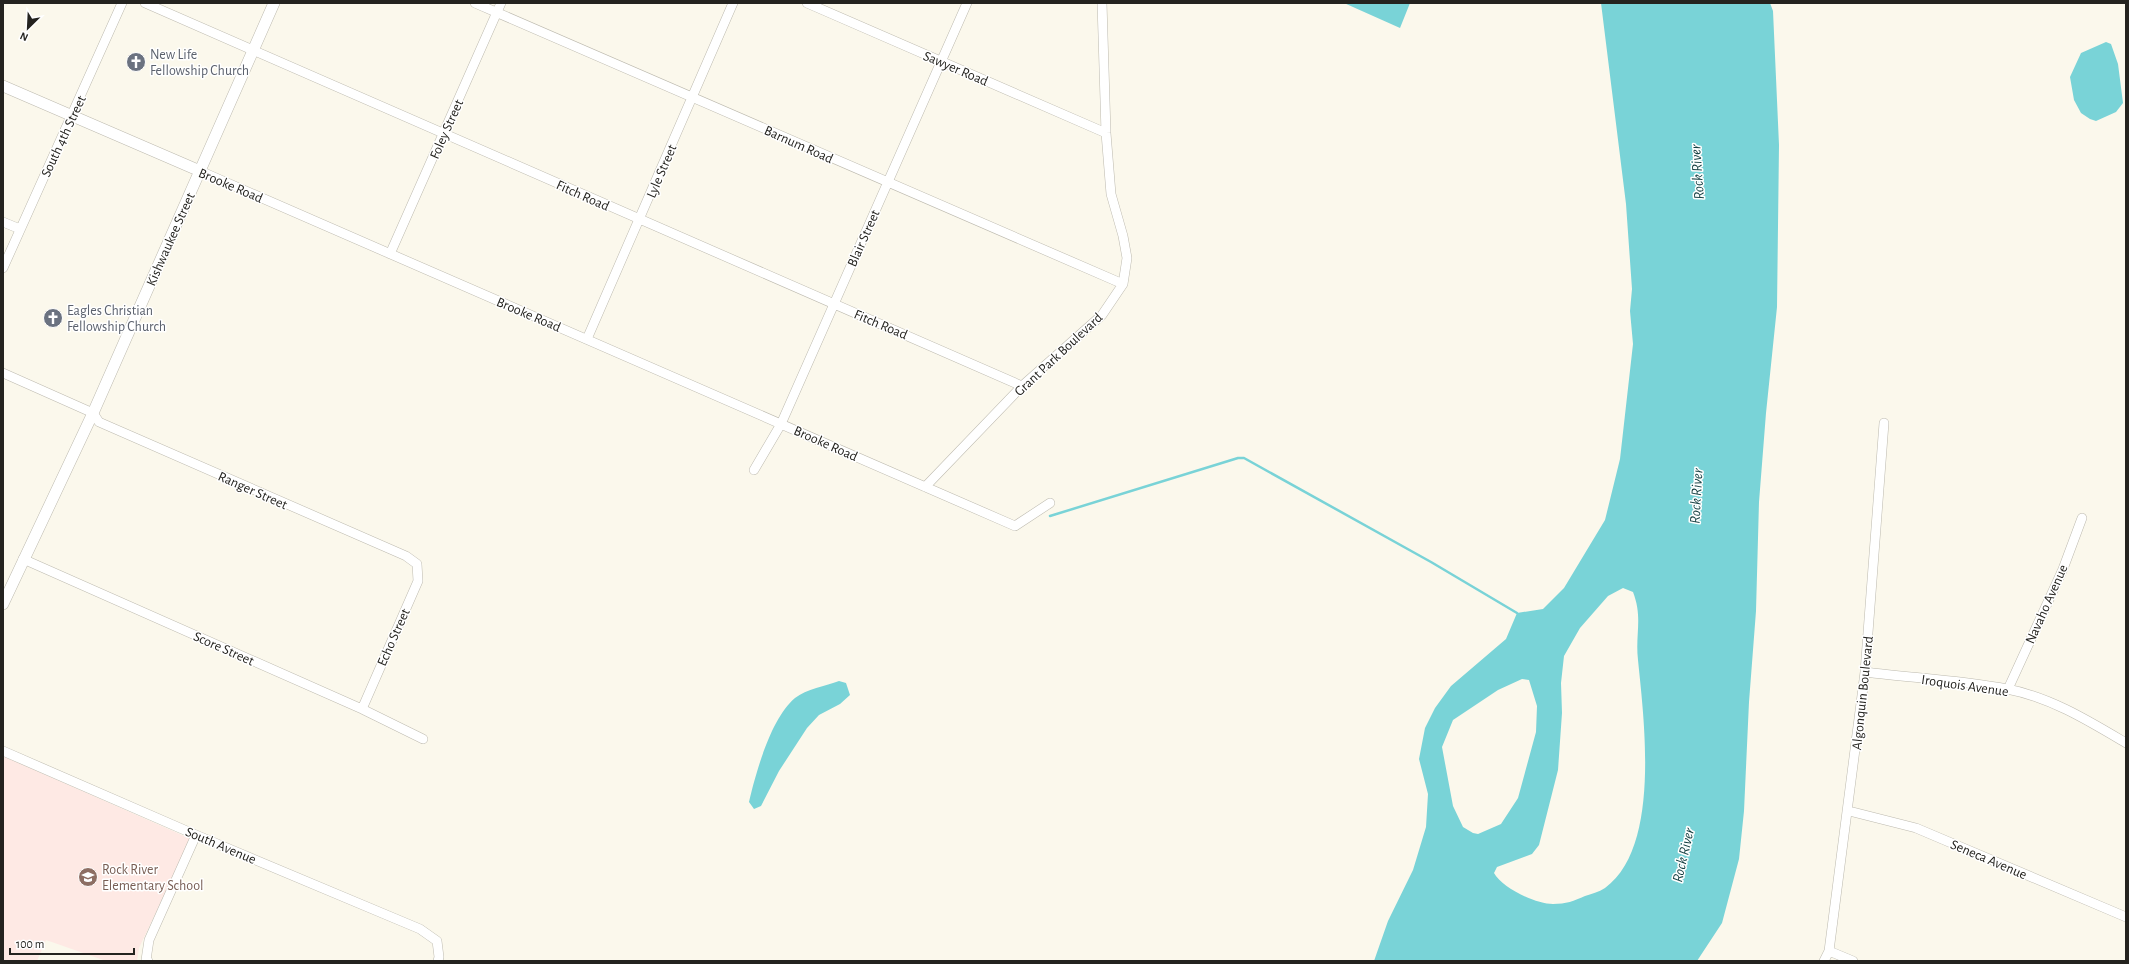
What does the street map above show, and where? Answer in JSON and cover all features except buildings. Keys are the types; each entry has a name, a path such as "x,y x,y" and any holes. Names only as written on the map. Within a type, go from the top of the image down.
{"street":[{"name":"South 4th Street","path":"3,268 122,3"},
{"name":"Fitch Road","path":"145,3 1022,386"},
{"name":"Kishwaukee Street","path":"3,604 93,413 274,3"},
{"name":"Barnum Road","path":"475,3 887,183 1123,284"},
{"name":"Foley Street","path":"390,254 501,3"},
{"name":"Lyle Street","path":"587,339 640,220 732,3"},
{"name":"Sawyer Road","path":"807,3 1106,133"},
{"name":"Blair Street","path":"754,470 781,424 940,61 967,3"},
{"name":"Grant Park Boulevard","path":"925,487 1022,386 1102,315 1123,284 1127,258 1123,236 1111,194 1106,133 1102,3"},
{"name":"Brooke Road","path":"3,86 1015,526 1050,503"},
{"path":"3,222 20,229"},
{"name":"Ranger Street","path":"3,373 93,413 99,422 406,556 417,564"},
{"name":"Algonquin Boulevard","path":"1824,961 1829,951 1865,672 1884,423"},
{"name":"Navaho Avenue","path":"2008,689 2063,569 2082,518"},
{"name":"Score Street","path":"23,559 362,709 423,739"},
{"name":"Echo Street","path":"362,709 418,581 417,564"},
{"name":"Iroquois Avenue","path":"1865,672 2008,689 2052,704 2090,721 2126,743"},
{"name":"South Avenue","path":"3,751 196,835 420,929 437,941 438,961"},
{"name":"Seneca Avenue","path":"1848,811 1916,828 2126,917"},
{"path":"147,960 149,940 196,835"},
{"path":"1829,951 1853,961"}],"shaded area":[{"name":"Rock River Elementary School","path":"3,756 191,839 139,948 137,961 106,961 46,940 37,961 3,961"}],"water":[{"path":"1344,3 1410,3 1400,28"},
{"name":"Rock River","path":"1601,3 1770,3 1773,11 1779,145 1777,307 1766,413 1759,502 1756,611 1749,702 1744,811 1739,859 1722,923 1697,961 1374,961 1388,921 1413,870 1426,827 1428,794 1419,759 1425,728 1435,708 1451,686 1506,639 1517,613 1543,609 1564,588 1605,520 1620,459 1633,344 1630,311 1632,289 1626,204","holes":["1623,588 1633,592 1638,610 1637,651 1645,748 1645,782 1642,814 1635,844 1623,869 1605,888 1598,892 1566,903 1553,904 1538,901 1520,894 1504,884 1494,873 1497,867 1532,854 1539,845 1558,770 1562,713 1561,683 1564,656 1580,628 1608,596","1522,679 1529,680 1537,706 1536,732 1518,798 1501,824 1478,834 1473,833 1463,827 1453,806 1442,747 1453,720 1498,690"]},
{"path":"2106,42 2111,44 2118,64 2123,103 2116,112 2096,121 2081,113 2074,100 2070,77 2081,53"},
{"path":"839,681 846,683 850,695 840,704 819,715 807,728 779,771 761,806 754,809 749,802 760,761 772,732 786,707 795,698 810,690"}],"waterway":[{"path":"1050,516 1238,458 1244,458 1431,562 1517,613"}],"place":[{"name":"New Life Fellowship Church","path":"136,62"},
{"name":"Eagles Christian Fellowship Church","path":"53,318"},
{"name":"Rock River Elementary School","path":"88,877"}]}
